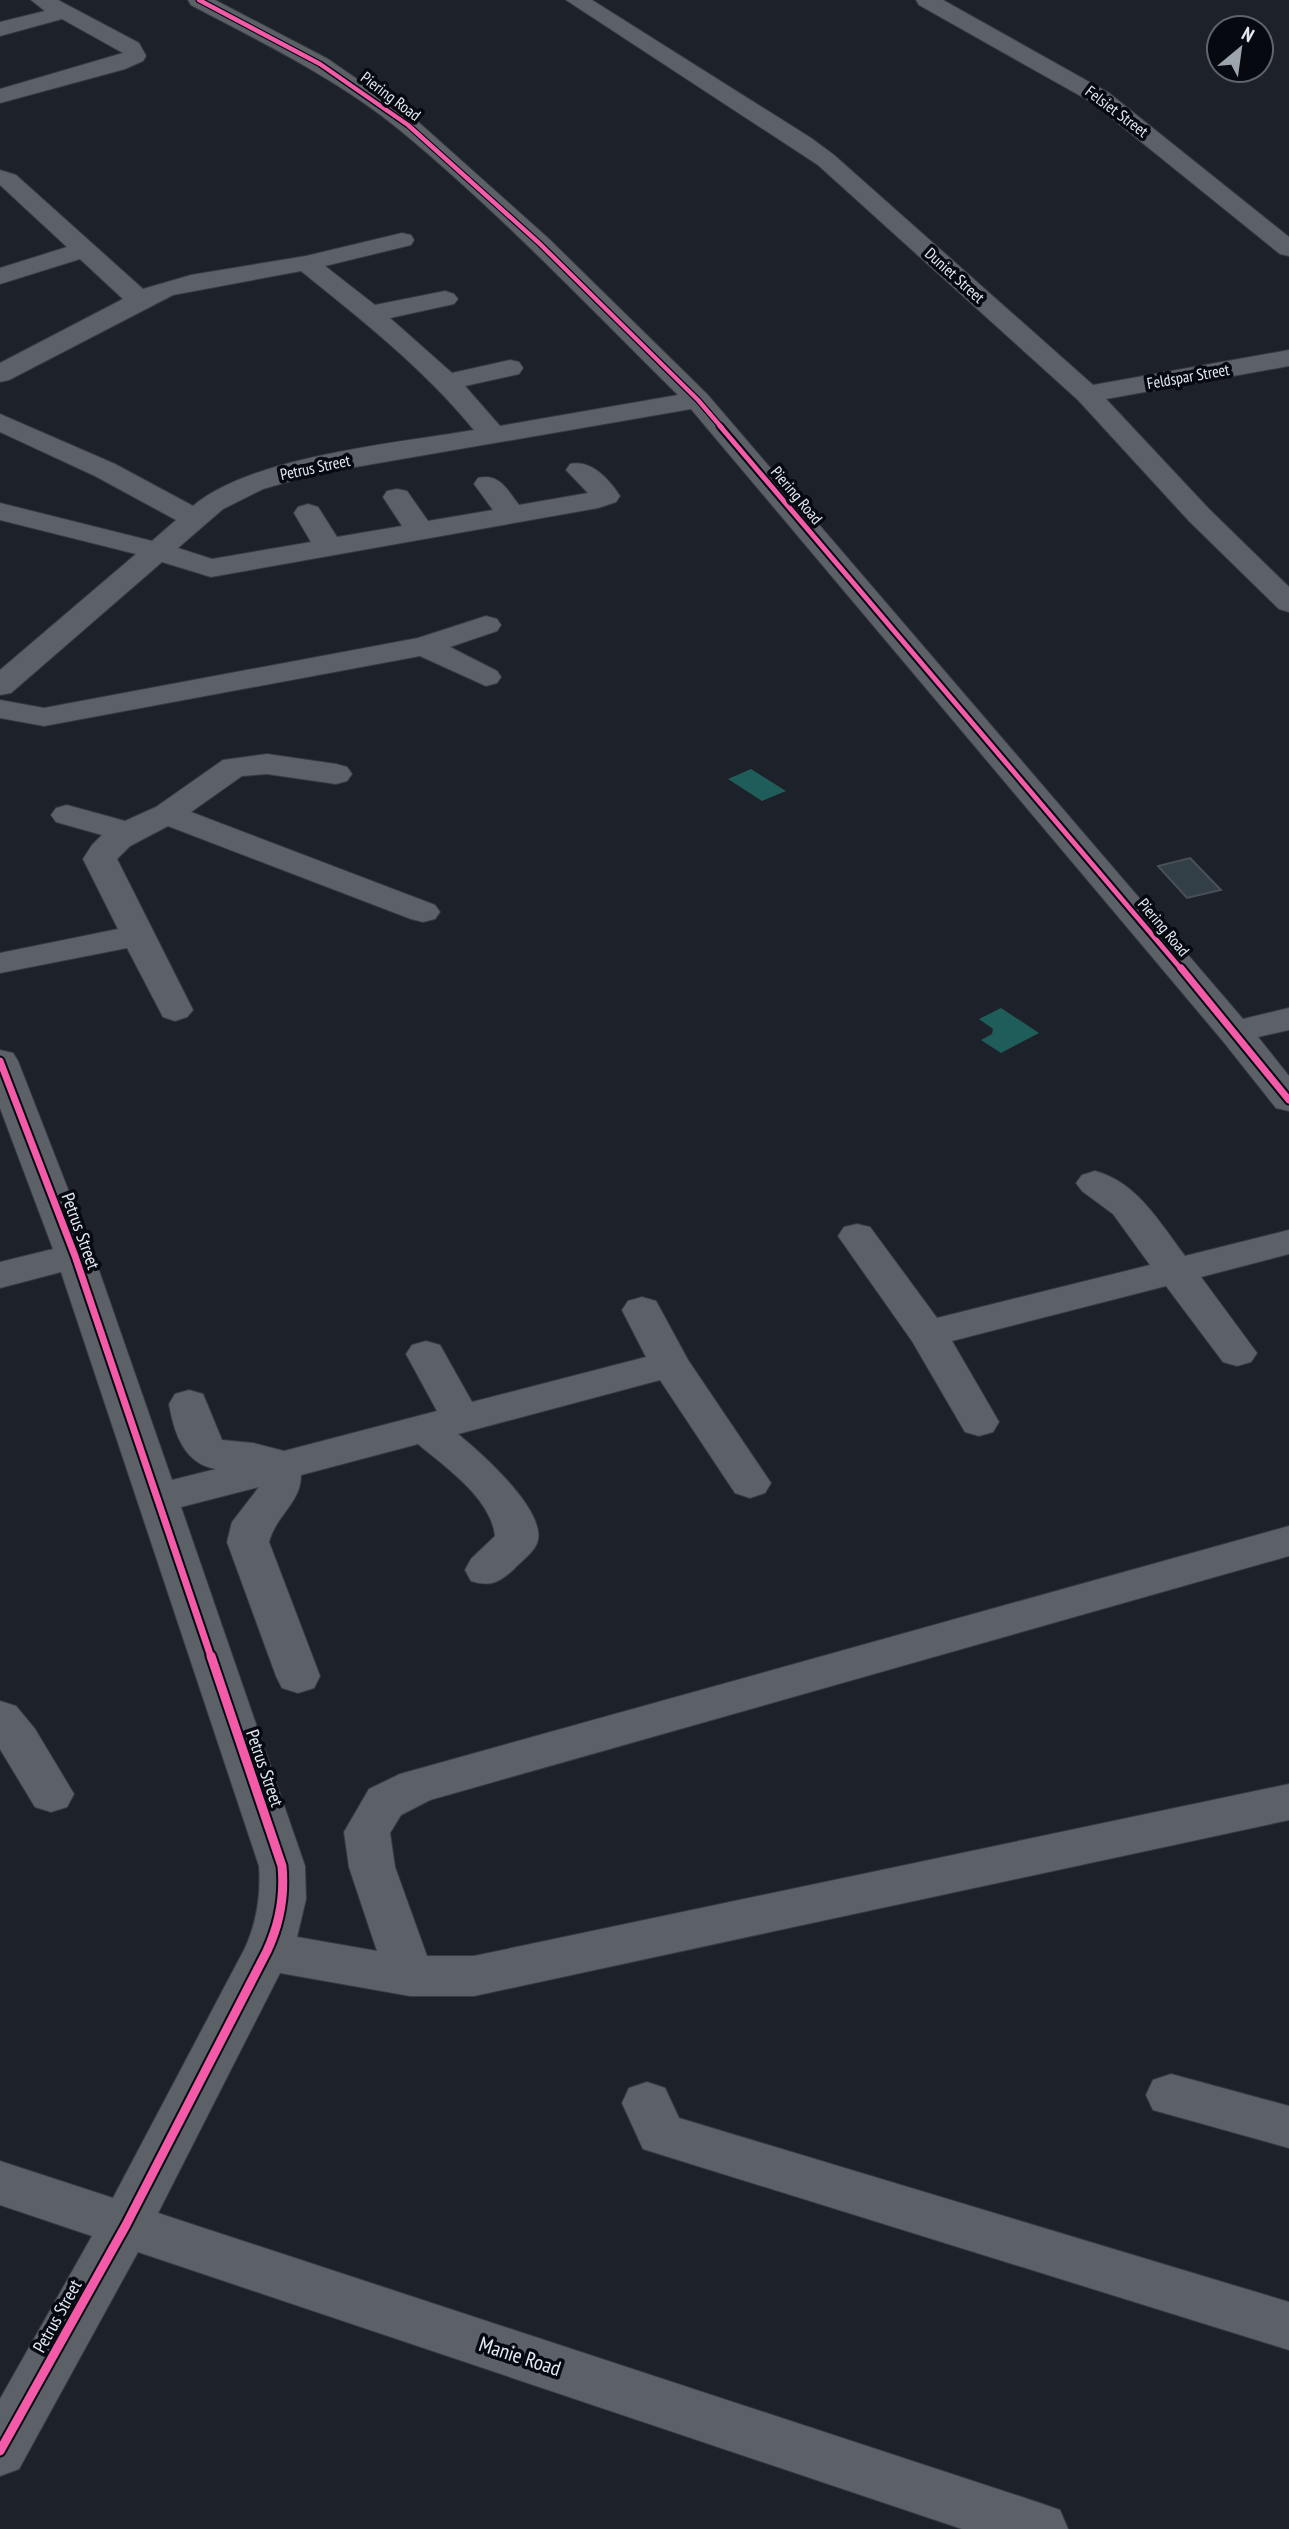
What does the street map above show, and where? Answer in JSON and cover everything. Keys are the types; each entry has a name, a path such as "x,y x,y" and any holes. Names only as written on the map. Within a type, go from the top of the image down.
{"street":[{"path":"0,96 117,64 135,56 131,48 42,0"},
{"name":"Piering Road","path":"199,0 320,64 408,125 540,243 698,400 1235,1032 1289,1100"},
{"name":"Duniet Street","path":"577,0 816,152 1087,394 1199,514 1289,603"},
{"name":"Felsiet Street","path":"927,0 1101,97 1289,249"},
{"path":"0,29 65,12"},
{"path":"0,177 8,180 140,300"},
{"path":"0,373 140,300 191,283 306,263 402,240"},
{"path":"0,276 86,249"},
{"path":"306,263 370,314 447,382 493,435"},
{"path":"370,314 446,299"},
{"name":"Feldspar Street","path":"1087,394 1289,358"},
{"path":"447,382 510,368"},
{"name":"Petrus Street","path":"0,686 203,512 235,491 282,473 698,400"},
{"path":"0,422 105,470 147,494 177,507 203,512"},
{"path":"0,511 157,551 211,568 598,500 606,496 580,470"},
{"path":"488,484 511,514"},
{"path":"397,498 420,531"},
{"path":"308,513 329,547"},
{"path":"0,709 44,717 424,646 486,625"},
{"path":"424,646 486,677"},
{"path":"176,1010 100,859 100,854 108,846 167,814 233,767 267,764 336,774"},
{"path":"167,814 423,912"},
{"path":"66,816 130,833"},
{"path":"0,963 139,935"},
{"path":"1235,1032 1289,1019"},
{"name":"Petrus Street","path":"0,1061 75,1256 282,1866 285,1891 279,1927 267,1951 125,2225 0,2451"},
{"path":"1095,1183 1126,1205 1237,1353"},
{"path":"857,1236 928,1334 978,1422"},
{"path":"928,1334 1289,1242"},
{"path":"0,1275 75,1256"},
{"path":"642,1310 670,1364 750,1483"},
{"path":"426,1354 442,1423 507,1505 518,1534 517,1540 486,1570"},
{"path":"156,1499 280,1464 670,1364"},
{"path":"189,1404 192,1421 205,1450 212,1454 253,1457 280,1464"},
{"path":"280,1464 280,1489 253,1522 248,1542 298,1676"},
{"path":"410,1976 372,1867 367,1832 385,1802 416,1786 1289,1541"},
{"path":"0,1718 19,1741 51,1794"},
{"path":"267,1951 410,1976 474,1976 1289,1802"},
{"path":"1171,2095 1289,2127"},
{"path":"647,2103 661,2134 1289,2326"},
{"name":"Manie Road","path":"0,2183 1007,2523"}],"shaded area":[{"path":"751,769 786,791 762,801 728,779"},
{"path":"1001,1008 1039,1033 1001,1053 981,1040 992,1034 993,1029 979,1019"}],"building":[{"path":"1190,858 1221,890 1187,898 1158,866"}],"cycle path":[{"path":"199,0 320,64 408,125 539,243 698,400 1235,1032 1289,1100"},
{"path":"0,1061 75,1256 282,1866 283,1889 279,1920 267,1951 126,2225 0,2451"}]}
